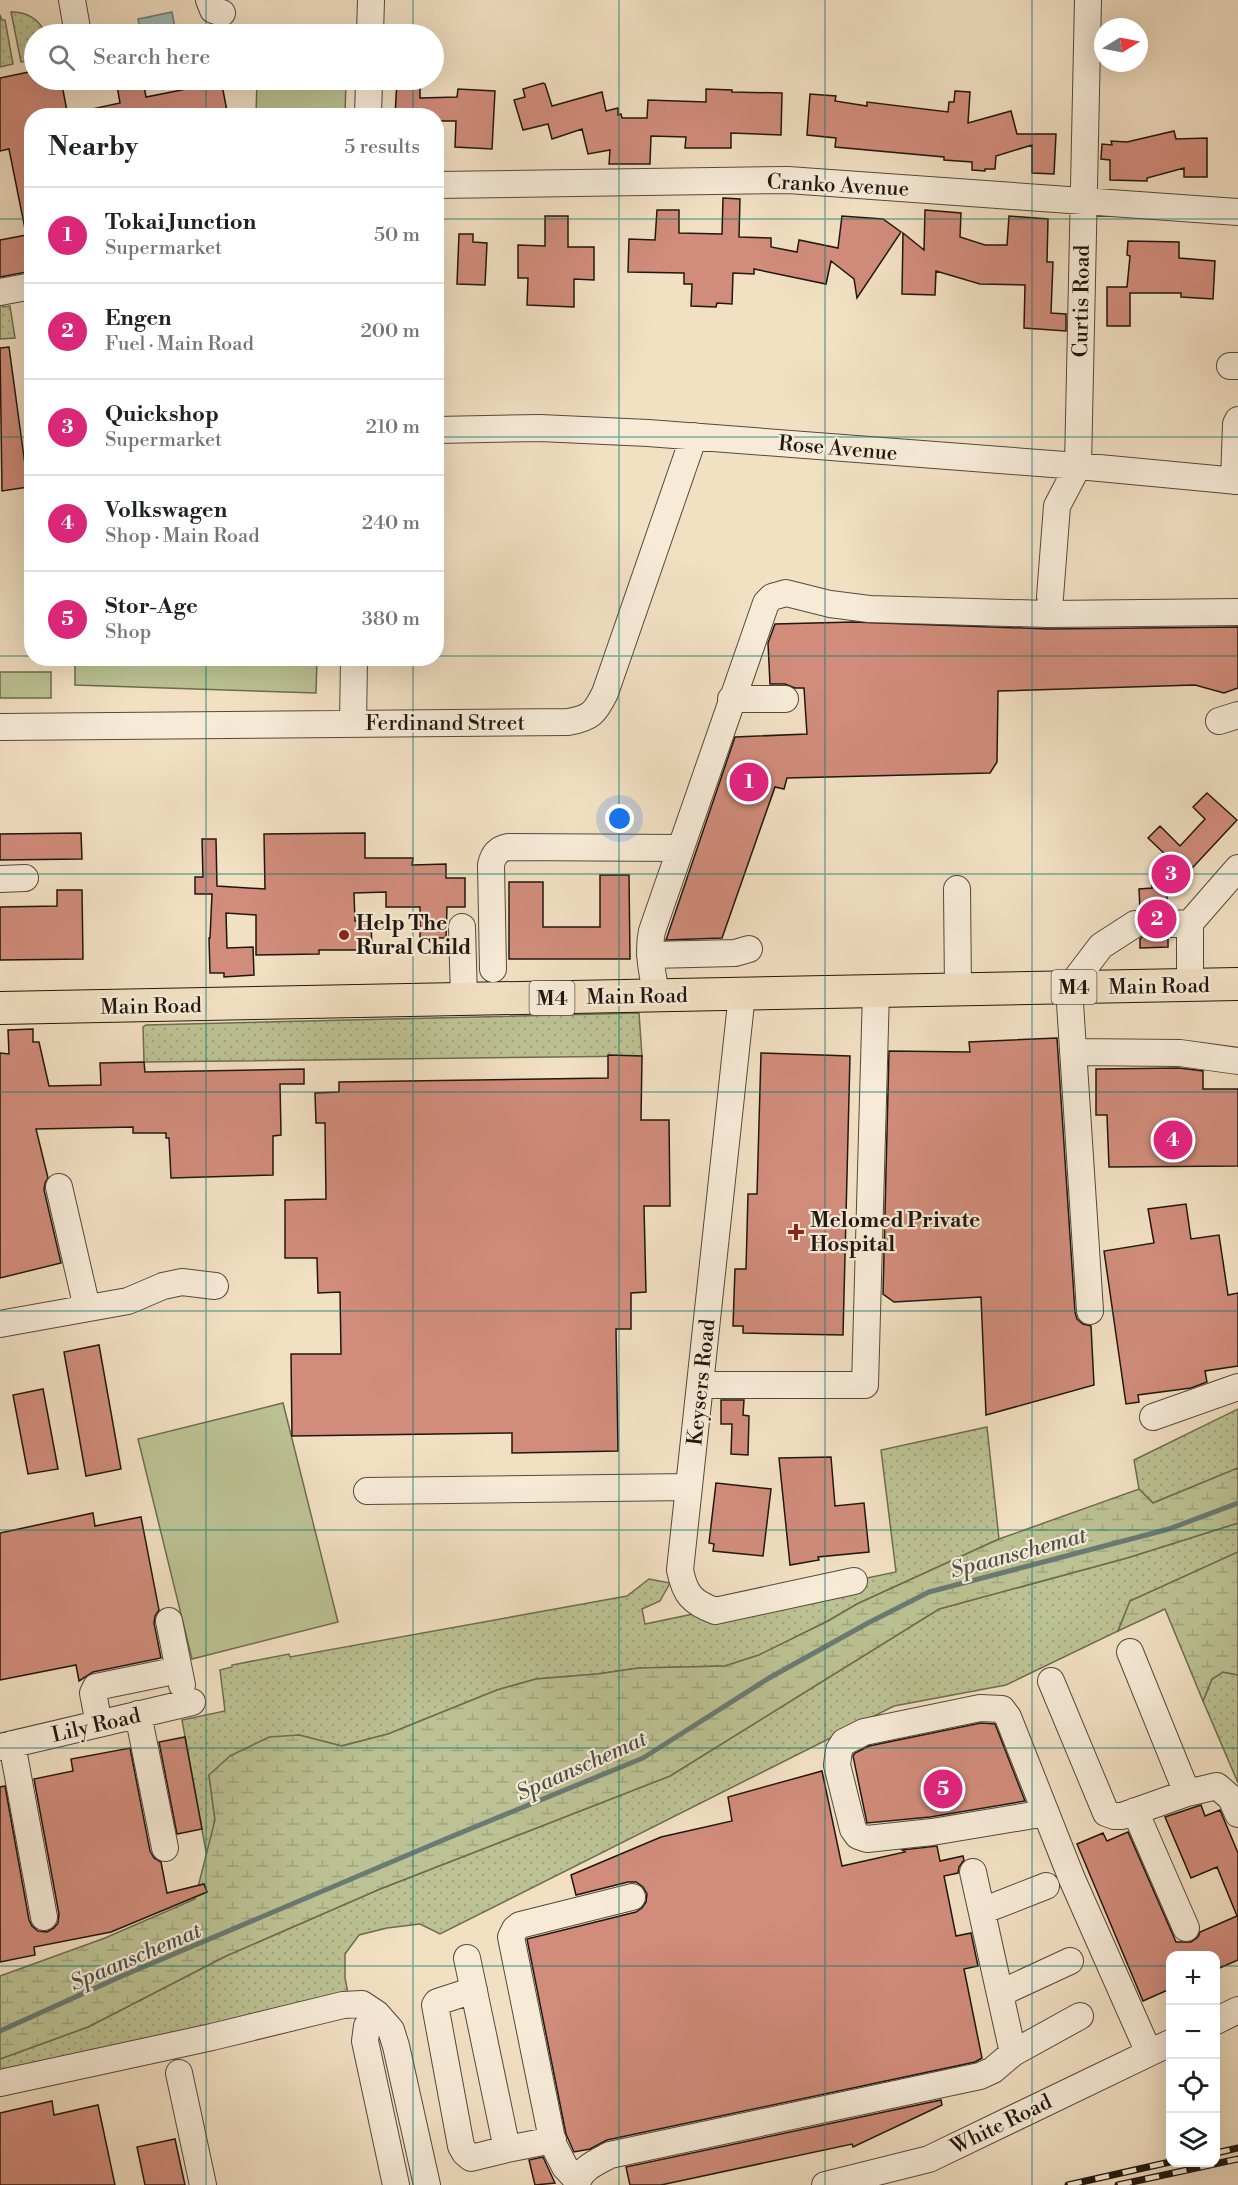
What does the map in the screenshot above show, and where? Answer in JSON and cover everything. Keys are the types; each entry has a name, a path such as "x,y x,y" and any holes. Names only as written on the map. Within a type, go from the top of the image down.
{"main road":[{"path":"1190,977 1238,966"},
{"path":"811,992 852,977 958,982"},
{"name":"Main Road","path":"0,1008 876,991 958,982 1190,977 1238,984"}],"street":[{"path":"72,0 76,24"},
{"path":"370,24 371,0"},
{"name":"Curtis Road","path":"1050,597 1057,506 1078,466 1088,0"},
{"path":"368,108 369,90"},
{"name":"Cranko Avenue","path":"444,185 788,180 1238,212"},
{"path":"0,292 24,288"},
{"path":"1236,481 1236,424 1238,420"},
{"name":"Rose Avenue","path":"444,430 540,428 694,436 1078,466 1236,481"},
{"name":"Ferdinand Street","path":"0,727 568,722 590,716 605,693 694,436"},
{"path":"656,995 650,955 652,931 731,699 766,603 772,597 782,593 830,604 869,609 1066,614 1238,612"},
{"path":"353,724 354,666"},
{"path":"731,699 785,699"},
{"path":"493,969 491,865 498,851 508,847 680,848"},
{"path":"1190,977 1180,923 1238,868"},
{"path":"957,889 958,982"},
{"path":"1090,1311 1073,1052 1074,981 1101,946 1136,924"},
{"path":"462,927 464,999"},
{"path":"650,955 735,953 749,950"},
{"path":"700,1385 865,1385 876,991"},
{"name":"Keysers Road","path":"742,994 680,1570 683,1585 690,1598 716,1611 854,1581"},
{"path":"1073,1052 1180,1053 1238,1061"},
{"path":"59,1187 87,1308"},
{"path":"0,1324 128,1301 163,1286 182,1282 215,1286"},
{"path":"1153,1417 1238,1387"},
{"path":"368,1491 689,1487"},
{"path":"99,1724 93,1693 96,1687 179,1670 169,1621"},
{"path":"1130,1652 1187,1793"},
{"name":"Lily Road","path":"6,1746 188,1703 179,1670"},
{"path":"1051,1681 1106,1813 1114,1816 1135,1811 1187,1793 1217,1786 1231,1798 1238,1814"},
{"path":"1046,1813 932,1832 867,1839 858,1836 854,1829 837,1765 839,1750 844,1742 864,1732 980,1708 1002,1709 1008,1717 1046,1813 1072,1879 1160,2048"},
{"path":"138,1714 165,1848"},
{"path":"6,1746 44,1917"},
{"path":"1135,1811 1186,1928"},
{"path":"973,1872 1013,2054"},
{"path":"982,1911 1046,1886"},
{"path":"632,1897 520,1925 511,1937 553,2139 558,2155 577,2183 585,2170 610,2156 966,2080 993,2070 1013,2054 1080,2016"},
{"path":"467,1958 507,2149"},
{"path":"1000,1993 1070,1961"},
{"path":"474,1990 437,2002 435,2005 461,2145 465,2154 471,2158 553,2139"},
{"path":"0,2083 343,2005 362,2004 377,2014 391,2030 427,2185"},
{"path":"1220,2019 1238,2010"},
{"path":"377,2014 367,2026 365,2042 396,2185"},
{"name":"White Road","path":"825,2185 929,2159 1160,2048"},
{"path":"179,2073 203,2185"}],"green space":[{"path":"11,12 32,17 40,24 24,24 24,62 21,62"},
{"path":"0,15 2,20 5,20 13,64 0,67"},
{"path":"257,90 346,90 345,108 256,108"},
{"path":"0,302 3,307 10,306 15,338 0,339"},
{"path":"75,666 317,666 316,693 75,685"},
{"path":"0,672 51,672 51,698 0,698"},
{"path":"639,1013 642,1056 144,1062 143,1027 146,1025"},
{"path":"283,1403 338,1622 192,1659 138,1439"},
{"path":"1238,1409 1238,1468 1153,1503 1139,1489 1134,1460"},
{"path":"987,1427 999,1539 857,1604 759,1655 725,1666 639,1668 536,1679 497,1690 388,1734 341,1746 299,1735 209,1775 215,1820 207,1857 182,1720 225,1711 220,1670 232,1667 232,1665 289,1654 290,1657 627,1596 649,1579 670,1583 660,1601 642,1609 645,1624 896,1572 881,1450"},
{"path":"1238,1468 1238,1523 1127,1558 939,1609 670,1776 380,1889 226,1956 88,2027 0,2059 0,1976 105,1938 195,1899 215,1820 209,1775 230,1756 269,1737 299,1735 342,1746 388,1734 497,1690 536,1679 639,1668 725,1666 759,1655 857,1604 999,1539 1139,1489 1153,1503"},
{"path":"1238,1523 1238,1552 1130,1601 1118,1631 1006,1685 894,1706 440,1934 420,1924 387,1928 359,1935 345,1954 345,1978 352,2014 0,2091 0,2059 88,2027 226,1956 380,1889 670,1776 939,1609 1127,1558"},
{"path":"1238,1552 1238,1675 1223,1672 1212,1679 1203,1701 1165,1609 1118,1631 1130,1601"},
{"path":"1223,1672 1238,1675 1238,1783 1203,1701 1212,1679"}],"water":[{"path":"172,12 174,24 139,24 138,19"}],"building":[{"path":"24,73 24,90 63,90 66,108 24,108 24,224 9,149 0,151 0,78"},
{"path":"543,83 552,106 602,92 606,111 618,108 618,115 621,114 622,118 647,118 648,100 706,102 706,89 782,93 781,135 731,133 731,148 685,148 686,137 651,136 650,164 609,164 610,150 588,154 582,129 552,139 548,124 523,130 514,100 525,97 523,89"},
{"path":"458,89 495,91 492,149 455,147 456,121 444,121 444,108 395,108 396,90 420,90 420,98 457,97"},
{"path":"118,90 145,90 146,97 182,90 223,90 226,108 97,108 120,103"},
{"path":"955,91 970,92 968,123 1011,111 1017,134 1056,134 1054,174 1032,173 1032,145 996,156 995,169 985,169 985,171 972,170 972,162 944,160 944,157 835,147 836,138 807,135 810,94 836,96 835,101 867,106 867,102 948,112 949,102 954,102"},
{"path":"1174,131 1176,139 1207,138 1207,177 1184,177 1184,168 1147,178 1147,181 1110,180 1110,160 1101,159 1102,144 1112,145 1111,141 1127,142"},
{"path":"723,198 740,199 739,237 771,238 771,247 797,252 799,240 838,248 842,216 883,219 901,232 857,298 854,279 831,261 826,284 754,269 754,274 733,273 732,304 717,303 716,307 691,306 692,284 684,284 684,273 628,272 629,239 655,240 657,210 679,210 679,233 722,234"},
{"path":"925,210 961,213 960,237 985,245 1007,245 1009,216 1048,219 1047,262 1053,262 1051,313 1066,314 1066,331 1024,328 1025,285 980,284 936,271 935,295 902,294 903,233 924,250"},
{"path":"545,216 568,216 568,247 594,247 594,280 574,279 574,307 527,305 528,278 518,278 518,245 545,246"},
{"path":"459,234 473,234 473,242 487,243 485,285 457,284"},
{"path":"24,236 24,272 0,277 0,240"},
{"path":"1128,241 1179,242 1179,258 1215,261 1213,299 1181,297 1181,293 1130,293 1130,326 1107,326 1107,287 1127,287 1130,256 1127,255"},
{"path":"9,347 24,458 24,488 2,491 0,348"},
{"path":"853,622 1048,629 1238,627 1238,688 1224,693 1195,685 998,691 997,762 990,773 787,778 784,789 775,787 722,938 666,940 735,737 807,734 804,688 770,684 768,643 775,624"},
{"path":"1207,793 1237,820 1167,895 1167,910 1157,917 1155,924 1158,933 1168,938 1168,947 1140,948 1140,939 1148,931 1150,924 1147,915 1140,910 1139,889 1152,888 1151,877 1169,858 1148,838 1160,826 1180,846 1205,819 1193,807"},
{"path":"81,833 82,859 0,860 0,834"},
{"path":"365,833 365,858 413,858 412,865 446,864 446,878 465,878 465,907 447,907 446,938 420,938 420,907 386,907 386,892 354,893 355,921 371,920 372,950 319,950 319,954 256,955 256,915 226,913 227,948 253,947 254,975 224,977 224,973 210,973 209,938 212,894 195,894 195,877 203,877 202,839 216,839 217,886 265,889 264,834"},
{"path":"600,875 629,875 630,959 509,959 509,882 543,882 543,927 600,927"},
{"path":"57,890 82,890 83,959 0,960 0,907 57,906"},
{"path":"33,1029 33,1042 39,1042 49,1086 101,1085 100,1063 144,1062 145,1072 304,1069 304,1084 280,1084 281,1135 273,1136 273,1175 171,1178 169,1138 166,1138 166,1133 133,1133 133,1127 36,1129 48,1178 44,1190 61,1263 0,1278 0,1053 9,1054 8,1030"},
{"path":"1057,1038 1075,1312 1077,1319 1091,1326 1094,1385 986,1415 981,1297 894,1302 883,1294 889,1051 970,1052 969,1042"},
{"name":"Melomed Private Hospital","path":"761,1053 850,1056 843,1335 743,1333 743,1326 733,1326 735,1269 746,1269 748,1194 757,1194"},
{"path":"608,1055 642,1056 641,1120 669,1120 670,1206 644,1206 646,1292 631,1293 631,1329 616,1329 618,1451 512,1453 512,1433 292,1436 291,1354 341,1354 340,1292 318,1293 317,1258 285,1258 285,1200 326,1199 325,1123 316,1123 315,1093 339,1092 339,1082 608,1078"},
{"path":"1179,1068 1203,1071 1203,1089 1238,1089 1238,1166 1109,1167 1107,1115 1096,1115 1096,1069"},
{"path":"1186,1204 1191,1239 1219,1235 1228,1295 1238,1293 1238,1366 1205,1371 1207,1382 1191,1388 1138,1395 1139,1402 1126,1404 1104,1251 1154,1243 1148,1209"},
{"path":"99,1345 121,1469 86,1476 64,1352"},
{"path":"43,1389 58,1469 28,1474 13,1395"},
{"path":"721,1400 744,1400 743,1415 749,1416 748,1455 731,1454 732,1424 721,1424"},
{"path":"831,1457 835,1506 864,1503 869,1552 818,1557 819,1560 790,1565 779,1458"},
{"path":"716,1483 771,1489 763,1556 713,1551 714,1544 709,1543"},
{"path":"93,1513 95,1526 141,1517 159,1610 154,1623 161,1658 93,1672 79,1681 76,1665 0,1680 0,1533"},
{"path":"981,1723 995,1724 1025,1801 930,1817 867,1823 853,1756 855,1753 869,1746"},
{"path":"185,1737 202,1829 177,1834 159,1742"},
{"path":"130,1748 150,1851 154,1858 161,1862 167,1893 204,1884 207,1892 111,1932 34,1947 35,1955 0,1962 0,1787 5,1786 29,1920 38,1931 47,1932 58,1923 59,1914 34,1779 73,1771 71,1759"},
{"path":"822,1771 842,1866 905,1852 902,1850 937,1846 940,1861 963,1856 964,1860 958,1873 944,1876 956,1936 971,1933 978,1966 964,1969 982,2058 975,2062 607,2140 590,2149 574,2152 566,2134 527,1939 636,1912 646,1902 647,1894 636,1882 576,1895 571,1875 661,1837 732,1821 728,1797"},
{"path":"1201,1805 1205,1816 1220,1810 1238,1853 1238,1960 1220,1968 1220,1951 1166,1951 1166,1991 1143,2001 1077,1844 1103,1833 1107,1841 1128,1832 1176,1942 1191,1942 1198,1937 1200,1932 1237,1916 1217,1867 1191,1878 1165,1817"},
{"path":"941,2100 942,2105 853,2147 852,2144 661,2185 630,2185 626,2167"},
{"path":"52,2101 54,2115 98,2105 115,2185 0,2185 0,2113"},
{"path":"175,2139 185,2185 145,2185 137,2147"},
{"path":"543,2157 555,2183 535,2185 529,2160"}],"waterway":[{"name":"Spaanschemat","path":"0,2031 122,1976 643,1758 769,1678 929,1592 1169,1529 1238,1503"}],"tunnel":[{"path":"1135,924 1170,924"}],"railway":[{"path":"1220,2152 1238,2148"},
{"path":"1118,2185 1238,2159"},
{"path":"1068,2185 1166,2163"}],"place":[{"name":"Tokai Junction","path":"749,782"},
{"name":"Quickshop","path":"1171,874"},
{"name":"Engen","path":"1157,919"},
{"name":"Help The Rural Child","path":"344,935"},
{"name":"Volkswagen","path":"1173,1140"},
{"name":"Melomed Private Hospital","path":"796,1232"},
{"name":"Stor-Age","path":"943,1789"}]}
